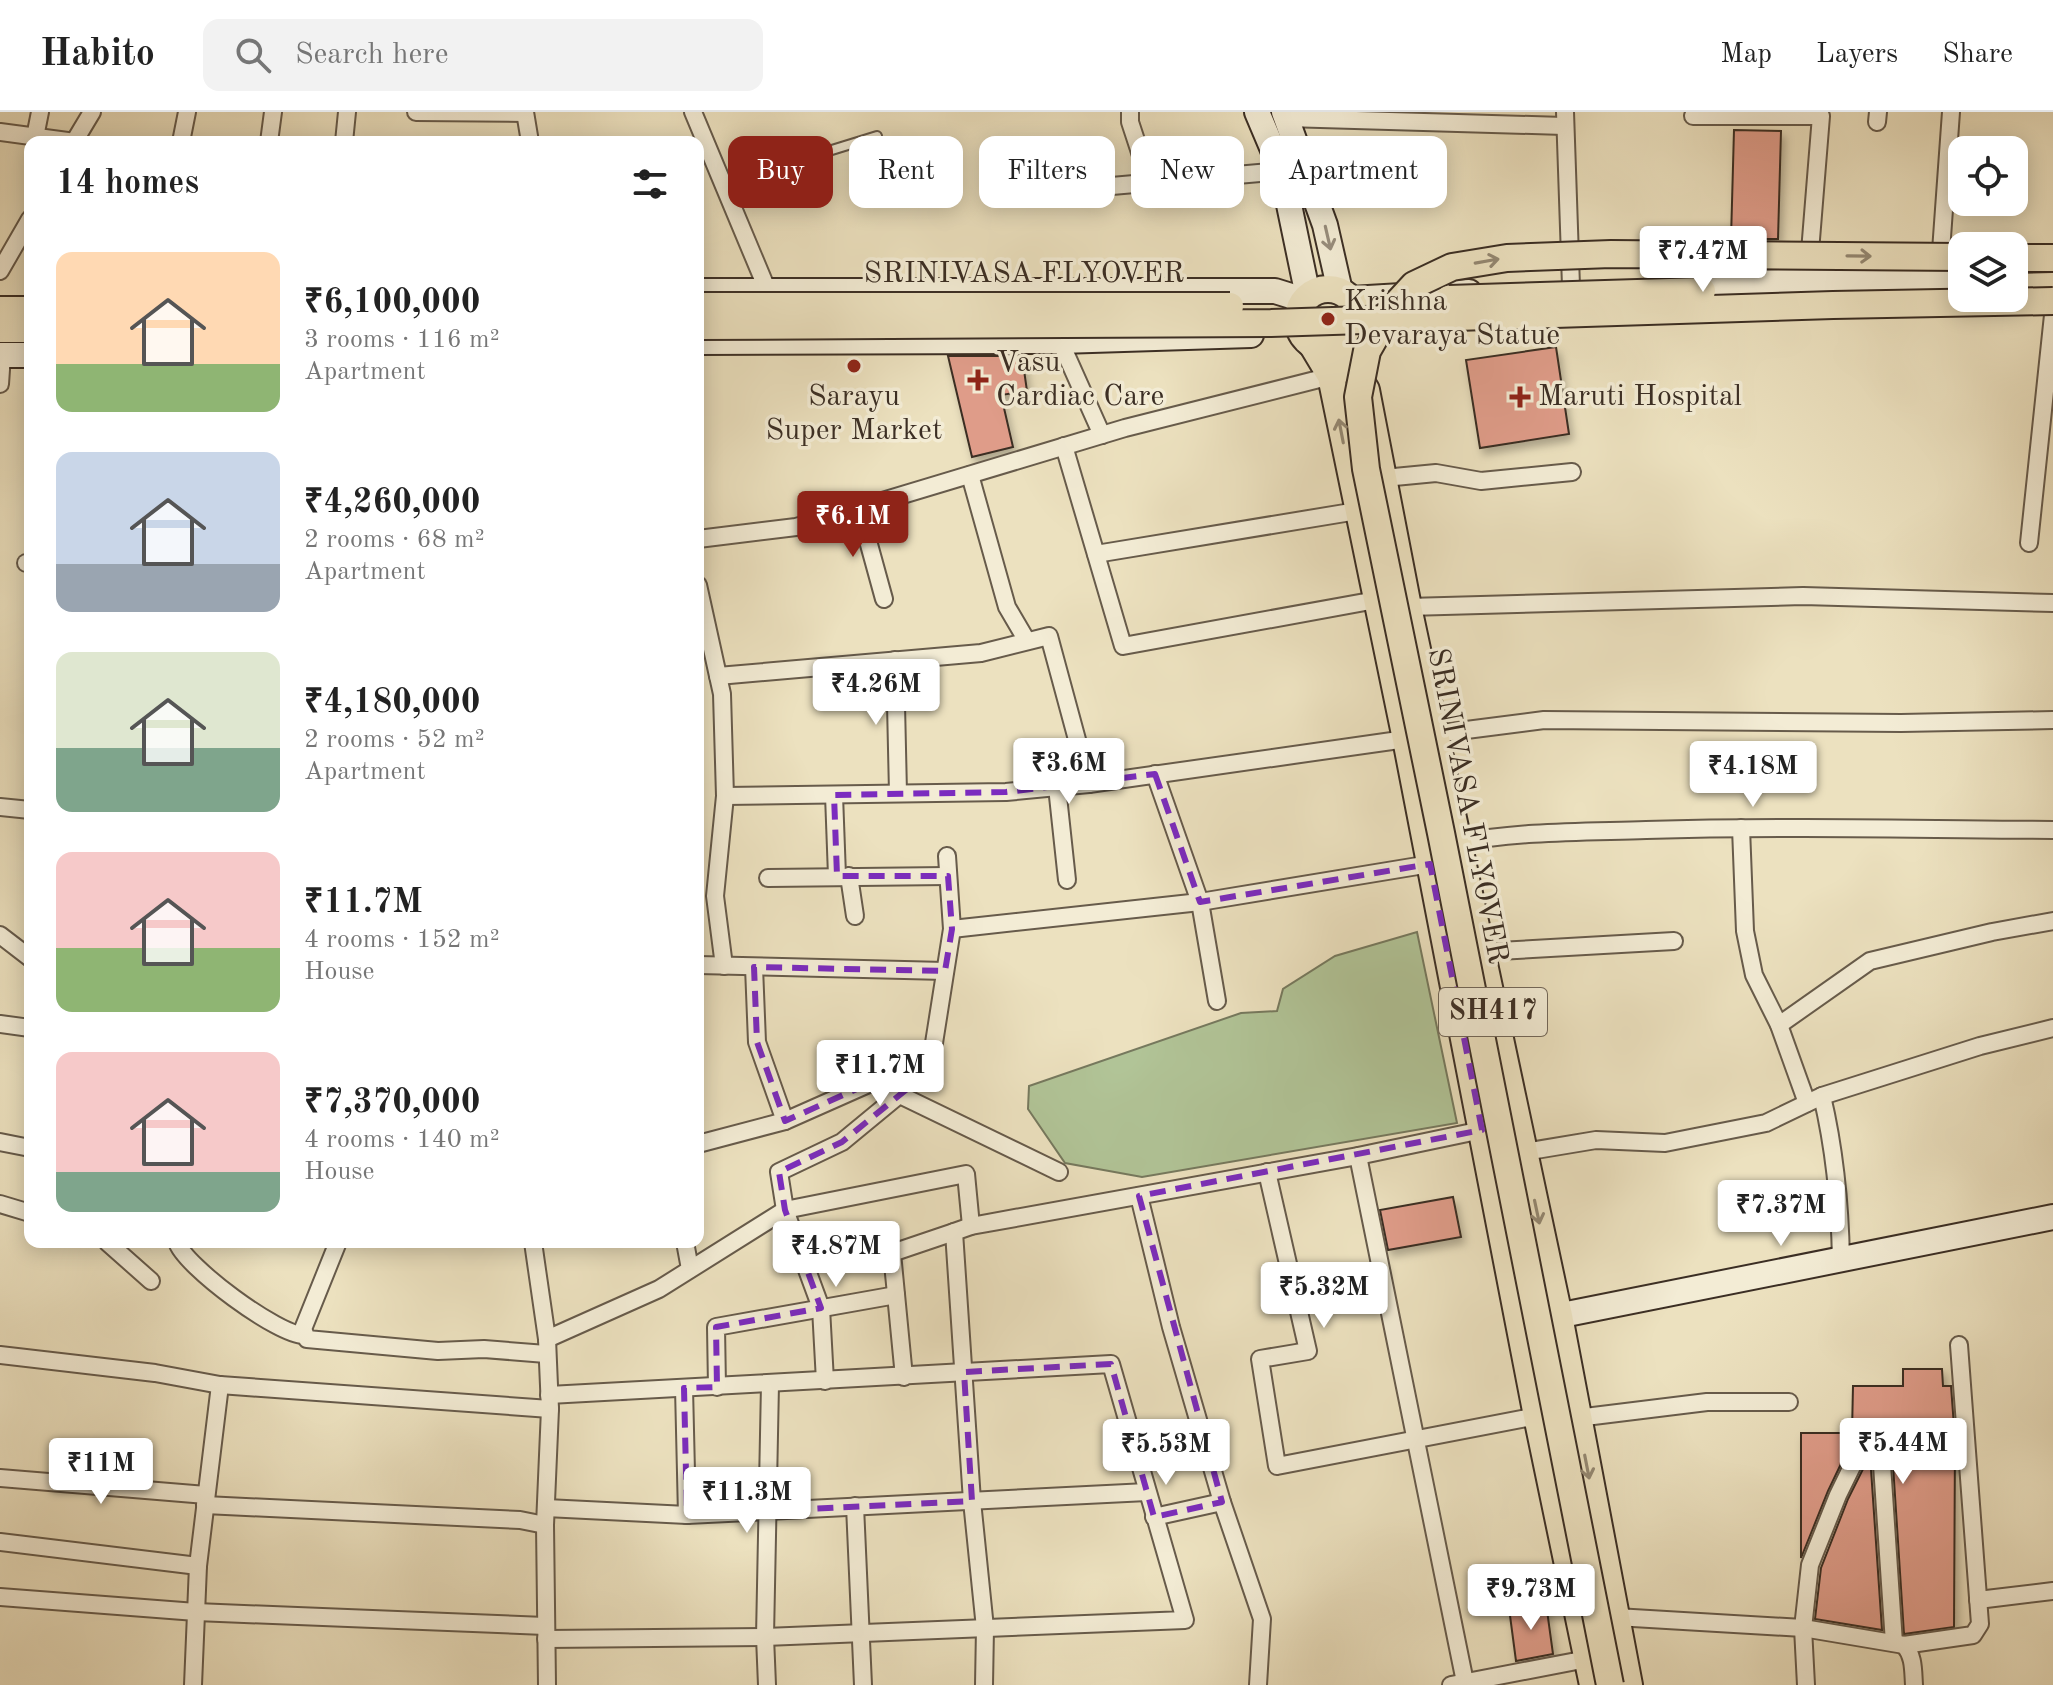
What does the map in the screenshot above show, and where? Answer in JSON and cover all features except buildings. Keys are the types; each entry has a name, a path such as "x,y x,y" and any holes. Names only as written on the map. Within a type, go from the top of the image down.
{"main road":[{"name":"SRINIVASA FLYOVER","path":"1610,1685 1366,469 1358,397 1367,351 1390,311 1414,285 1452,267 1507,258 1611,254 1948,257"},
{"path":"2028,258 2053,258"},
{"name":"SRINIVASA FLYOVER","path":"704,306 1271,306 1948,282"},
{"path":"2028,287 2053,286"},
{"path":"1329,288 1346,295 1358,319 1327,340 1298,316 1306,298 1329,288"},
{"name":"SRINIVASA FLYOVER","path":"704,326 1271,323 2053,301"},
{"path":"0,310 24,310"},
{"path":"1,346 24,333"},
{"name":"SH417","path":"1327,340 1357,511 1406,739 1537,1416 1590,1672"},
{"name":"SH417","path":"1327,340 1366,390 1408,607 1559,1316 1629,1685"}],"street":[{"path":"35,136 40,112"},
{"path":"78,136 92,112"},
{"path":"182,136 187,112"},
{"path":"270,136 273,112"},
{"path":"345,136 347,112"},
{"path":"416,112 525,112 529,136"},
{"path":"693,112 703,136"},
{"path":"1130,112 1135,136"},
{"path":"1257,112 1267,136"},
{"path":"1951,112 1953,232"},
{"path":"1571,286 1565,119 1285,115 1325,225 1346,295 1571,286 1948,282"},
{"path":"1693,116 1821,116 1808,282"},
{"path":"0,132 28,136"},
{"path":"704,139 767,289"},
{"path":"704,291 1275,291 1306,298 1289,208"},
{"path":"0,271 24,229"},
{"path":"2028,277 2053,276"},
{"path":"0,300 24,299"},
{"path":"704,342 1327,340 1616,320 2053,312 2029,543"},
{"path":"1060,341 1102,435"},
{"path":"0,384 1,346 24,353"},
{"path":"704,538 796,527 1102,435 1331,376"},
{"path":"1064,446 1123,646 1376,600"},
{"path":"1384,478 1436,473 1481,481 1572,472"},
{"path":"970,475 1007,607 1027,641"},
{"path":"859,508 884,599"},
{"path":"1096,554 1357,511"},
{"path":"1408,607 1803,596 2053,603"},
{"path":"704,612 722,694 725,796 715,896 724,966"},
{"path":"718,676 981,653 1049,636 1089,784"},
{"path":"895,660 898,793"},
{"path":"1435,734 1544,720 1901,723 2053,720"},
{"path":"725,796 1006,792 1089,784 1406,739"},
{"path":"1155,774 1200,902 1217,1001"},
{"path":"1057,787 1067,880"},
{"path":"834,795 843,876 855,916"},
{"path":"0,807 24,809"},
{"path":"1741,828 1745,931 1754,975 1831,1133 1840,1196 1841,1260"},
{"path":"1458,843 1486,837 1555,833 1741,828 2053,830"},
{"path":"934,1043 952,929 947,856"},
{"path":"952,929 1200,902 1430,864"},
{"path":"768,878 948,876"},
{"path":"1779,1025 1870,961 2053,921"},
{"path":"0,935 24,953"},
{"path":"1480,952 1674,941"},
{"path":"704,965 945,971"},
{"path":"754,967 757,1042 785,1121"},
{"path":"0,1024 24,1027"},
{"path":"1524,1152 1596,1140 1665,1143 1766,1123 1815,1099 1980,1046 2053,1028"},
{"path":"704,1142 785,1121 873,1082 1059,1172"},
{"path":"825,1381 821,1308 785,1210 779,1172 842,1142 899,1095"},
{"path":"904,1377 892,1253 971,1226 1358,1156 1482,1130"},
{"path":"0,1142 24,1147"},
{"path":"1358,1156 1415,1439 1458,1684 1590,1672"},
{"path":"1267,1172 1308,1351 1260,1359 1277,1466 1537,1416"},
{"path":"336,1248 303,1329 307,1339 438,1351 546,1346 659,1289 785,1210 966,1174 971,1226"},
{"path":"1139,1196 1171,1327 1222,1502 1262,1619 1258,1685"},
{"path":"0,1204 24,1211"},
{"path":"1519,1324 2053,1217"},
{"path":"954,1232 972,1501 985,1628 984,1685"},
{"path":"114,1248 151,1281"},
{"path":"179,1248 198,1268 247,1307 289,1333 304,1335"},
{"path":"534,1248 550,1402 546,1516 547,1685"},
{"path":"686,1248 690,1269"},
{"path":"717,1387 716,1327 896,1295"},
{"path":"1616,1617 1803,1628 1899,1644 1973,1635 1980,1624 1959,1345"},
{"path":"0,1355 155,1373 220,1385 550,1402 684,1388 1111,1364 1185,1620 765,1637 546,1632 196,1612 0,1597"},
{"path":"767,1685 765,1637 770,1384"},
{"path":"193,1685 198,1566 220,1385"},
{"path":"684,1388 687,1515"},
{"path":"1577,1418 1707,1402 1789,1402"},
{"path":"1806,1685 1803,1628 1810,1565 1861,1448 1880,1435 1899,1644 1912,1662 1914,1685"},
{"path":"0,1478 206,1500 520,1520 546,1516 687,1515 1147,1492"},
{"path":"1154,1517 1222,1502"},
{"path":"855,1506 863,1685"},
{"path":"0,1542 198,1566"},
{"path":"1978,1600 2053,1591"}],"lane":[{"path":"722,184 849,145"}],"highlighted area":[{"path":"1155,774 1200,902 1430,864 1482,1130 1139,1196 1222,1502 1154,1517 1111,1364 964,1372 972,1501 687,1515 684,1388 717,1387 716,1327 821,1308 785,1210 779,1172 842,1142 934,1067 928,1057 785,1121 757,1042 754,967 945,971 952,929 948,876 837,876 834,795 1006,792"}],"green space":[{"path":"1417,932 1457,1123 1142,1177 1065,1163 1028,1109 1029,1086 1241,1013 1277,1011 1283,989 1335,956"}],"place":[{"name":"Krishna Devaraya Statue","path":"1328,319"},
{"name":"Sarayu Super Market","path":"854,366"},
{"name":"Vasu Cardiac Care","path":"978,380"},
{"name":"Maruti Hospital","path":"1520,397"}]}
